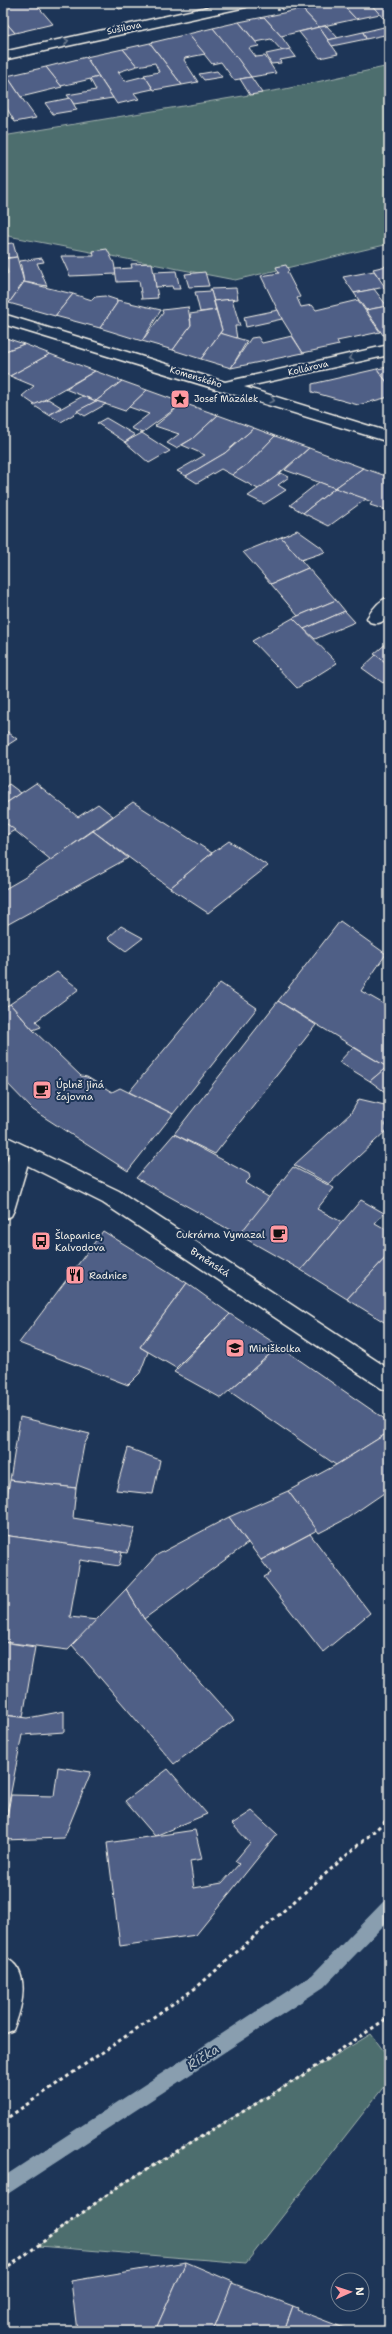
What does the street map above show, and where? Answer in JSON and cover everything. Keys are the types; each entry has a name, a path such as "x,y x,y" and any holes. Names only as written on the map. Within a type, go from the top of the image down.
{"street":[{"name":"Sušilova","path":"3,56 92,35 246,3"},
{"name":"Komenského","path":"3,319 227,386 389,437"},
{"name":"Kollárova","path":"227,386 389,350"},
{"path":"376,618 389,604"},
{"path":"3,1210 12,1148"},
{"name":"Brněnská","path":"12,1148 111,1197 389,1381"},
{"path":"3,1970 10,1981 3,2020"}],"path":[{"path":"3,2121 197,1987 389,1818"},
{"path":"3,2272 119,2186 294,2081 389,2017"}],"green space":[{"path":"389,66 389,244 235,280 3,235 3,136 285,89"},
{"path":"371,2034 389,2058 389,2080 246,2263 38,2246 119,2186"}],"building":[{"path":"20,3 35,3 53,24 15,33 3,19 3,7"},
{"path":"114,3 149,3 119,9"},
{"path":"330,3 341,3 356,19 319,27 302,9"},
{"path":"341,3 370,3 380,14 356,19"},
{"path":"370,3 389,3 387,13 389,17 383,18"},
{"path":"302,9 319,27 281,36 264,17"},
{"path":"264,17 291,50 283,52 271,39 256,42 239,22"},
{"path":"3,19 15,33 3,36"},
{"path":"239,22 259,46 249,48 256,57 265,56 276,73 251,77 213,28"},
{"path":"327,26 338,38 328,40 319,27"},
{"path":"388,26 389,34 366,39 363,32"},
{"path":"319,27 338,54 320,58 299,32"},
{"path":"213,28 251,77 234,80 221,62 212,64 188,34"},
{"path":"363,32 366,39 332,46 328,40"},
{"path":"188,34 205,54 185,58 184,60 198,82 182,85 150,43"},
{"path":"150,43 182,85 154,90 144,75 159,72 155,63 137,66 123,49"},
{"path":"123,49 137,66 118,72 125,81 145,76 153,89 134,93 139,99 117,104 86,57"},
{"path":"290,49 296,57 280,60 281,63 271,64 266,54"},
{"path":"86,57 99,77 61,86 46,67"},
{"path":"46,67 62,87 21,97 7,76"},
{"path":"217,71 222,77 204,80 199,74"},
{"path":"7,76 36,118 15,122 3,102 3,77"},
{"path":"99,77 113,98 74,104 67,95 96,90 90,79"},
{"path":"251,77 262,93 250,95 240,79"},
{"path":"70,98 77,110 53,114 45,103"},
{"path":"13,243 17,257 3,258 3,244"},
{"path":"107,249 114,263 116,274 70,276 61,256 94,256 93,251"},
{"path":"17,257 24,282 9,303 3,302 3,276 8,273 3,259"},
{"path":"42,258 44,262 37,263 47,286 24,282 20,261"},
{"path":"152,263 158,298 142,299 139,281 117,282 115,269 132,268 131,264"},
{"path":"286,265 289,271 287,272 300,297 297,298 301,307 312,305 316,310 358,300 380,332 337,341 339,345 303,353 282,319 261,276 279,273 276,267"},
{"path":"386,266 389,269 389,276 379,278 373,269"},
{"path":"176,271 180,289 173,289 172,286 156,287 154,272"},
{"path":"374,271 385,287 354,293 343,277"},
{"path":"205,272 209,286 189,287 185,274"},
{"path":"24,282 73,294 55,316 9,303"},
{"path":"236,288 238,299 214,301 210,289"},
{"path":"374,289 387,306 366,310 354,293"},
{"path":"211,291 216,310 200,312 195,292"},
{"path":"73,294 92,300 95,297 105,296 117,300 117,303 100,328 55,316"},
{"path":"232,299 240,326 235,326 237,339 220,333 222,330 214,301"},
{"path":"117,300 161,310 142,341 100,328 117,303"},
{"path":"389,306 389,334 383,335 366,310"},
{"path":"188,307 191,325 173,350 142,341 163,313 162,310"},
{"path":"216,310 222,330 201,359 173,350 191,325 190,314"},
{"path":"278,310 282,319 246,327 244,317"},
{"path":"220,333 247,341 231,368 201,359"},
{"path":"292,336 303,353 231,368 251,338 258,337 262,343"},
{"path":"3,337 24,344 3,352"},
{"path":"24,344 50,354 10,376 3,373 3,352"},
{"path":"50,354 95,371 35,405 22,396 34,386 10,376"},
{"path":"389,367 389,385 377,369"},
{"path":"377,369 389,385 389,397 358,405 312,392 312,384"},
{"path":"95,371 122,381 96,401 65,389"},
{"path":"122,381 147,390 125,411 96,401"},
{"path":"147,390 183,403 142,433 131,428 149,414 129,407"},
{"path":"83,396 96,401 61,422 49,415"},
{"path":"48,399 61,407 49,415 33,405"},
{"path":"96,401 106,404 85,416 77,411"},
{"path":"183,403 218,415 192,439 176,448 167,443 179,434 155,426"},
{"path":"218,415 254,428 225,453 186,476 177,471 205,455 182,445 192,439"},
{"path":"106,418 135,435 125,442 97,423"},
{"path":"254,428 275,436 249,463 232,475 221,469 197,483 186,476 225,453"},
{"path":"142,433 170,451 149,463 125,442"},
{"path":"275,436 309,448 260,490 232,475 249,463"},
{"path":"309,448 363,468 335,488 285,470"},
{"path":"363,468 389,477 389,511 370,505 372,502 335,488"},
{"path":"281,473 289,477 278,485 286,490 264,504 248,496"},
{"path":"319,482 335,488 303,513 290,505"},
{"path":"335,488 366,499 329,526 303,513"},
{"path":"297,530 321,547 325,552 301,560 281,537"},
{"path":"281,537 308,568 271,584 243,552"},
{"path":"308,568 336,600 298,616 271,584"},
{"path":"336,600 345,611 304,629 293,618"},
{"path":"345,611 355,622 315,639 304,629"},
{"path":"293,618 337,663 297,688 252,641"},
{"path":"388,642 389,643 389,665 374,654"},
{"path":"376,655 389,665 389,679 383,683 362,668"},
{"path":"5,730 17,739 3,748 3,731"},
{"path":"36,783 78,817 98,804 113,816 51,860 3,821 3,805"},
{"path":"9,784 21,793 3,805 3,789"},
{"path":"133,802 212,853 170,888 93,831"},
{"path":"3,821 15,830 3,837"},
{"path":"93,831 128,858 3,927 3,890 24,878"},
{"path":"229,841 268,866 208,913 170,888 212,853"},
{"path":"340,921 386,954 361,991 389,1007 389,1065 387,1067 278,1001"},
{"path":"121,926 143,938 126,951 108,938"},
{"path":"57,972 79,989 36,1021 41,1027 33,1030 10,1004"},
{"path":"220,983 257,1008 173,1114 129,1092"},
{"path":"278,1001 316,1025 215,1154 174,1134"},
{"path":"10,1004 33,1030 81,1076 87,1077 112,1092 120,1088 173,1114 128,1171 33,1110 3,1079 3,1008"},
{"path":"353,1047 387,1067 370,1081 339,1062"},
{"path":"389,1065 389,1095 370,1081"},
{"path":"359,1099 389,1106 389,1119 385,1125 388,1129 329,1184 294,1165 351,1113"},
{"path":"174,1134 249,1174 250,1178 245,1183 270,1198 239,1235 136,1178"},
{"path":"293,1167 334,1188 317,1209 342,1222 301,1270 239,1235"},
{"path":"361,1200 384,1213 375,1223 389,1231 389,1254 347,1299 301,1270"},
{"path":"103,1231 187,1283 140,1347 148,1352 140,1373 128,1385 19,1343"},
{"path":"389,1254 389,1325 347,1299"},
{"path":"187,1283 230,1314 176,1368 140,1347"},
{"path":"230,1314 279,1346 221,1398 174,1372"},
{"path":"279,1346 389,1422 389,1432 336,1465 229,1391"},
{"path":"20,1417 90,1434 84,1445 76,1488 10,1480"},
{"path":"389,1432 389,1496 384,1493 346,1519 319,1533 288,1491 336,1465"},
{"path":"128,1448 160,1460 153,1494 116,1490"},
{"path":"10,1480 76,1488 73,1518 135,1528 127,1553 3,1535 3,1516"},
{"path":"288,1491 317,1530 261,1560 229,1517"},
{"path":"229,1517 248,1543 144,1619 126,1589 157,1555"},
{"path":"310,1534 370,1613 323,1652 264,1577 271,1573 261,1560"},
{"path":"3,1535 122,1552 119,1566 80,1560 70,1617 97,1620 68,1650 3,1642"},
{"path":"126,1589 144,1619 234,1720 174,1764 72,1645"},
{"path":"3,1642 35,1647 23,1717 3,1715"},
{"path":"64,1711 64,1732 22,1735 3,1833 3,1715 28,1718"},
{"path":"58,1767 91,1772 64,1838 3,1840 11,1795 54,1796"},
{"path":"168,1769 207,1814 155,1836 125,1801"},
{"path":"252,1811 277,1834 196,1935 120,1946 107,1843 195,1830 202,1859 190,1861 194,1888 222,1883 239,1864 235,1861 250,1843 232,1824"},
{"path":"186,2262 155,2331 77,2331 71,2281"},
{"path":"186,2262 233,2282 213,2331 155,2331"},
{"path":"232,2283 293,2306 284,2331 213,2331"},
{"path":"293,2306 298,2308 297,2310 352,2331 284,2331"}],"waterway":[{"name":"Říčka","path":"3,2188 318,1981 389,1908"}],"place":[{"name":"Josef Mazálek","path":"180,399"},
{"name":"Úplně jiná čajovna","path":"42,1090"},
{"name":"Cukrárna Vymazal","path":"279,1234"},
{"name":"Šlapanice, Kalvodova","path":"41,1241"},
{"name":"Radnice","path":"75,1275"},
{"name":"Miniškolka","path":"235,1348"}]}
